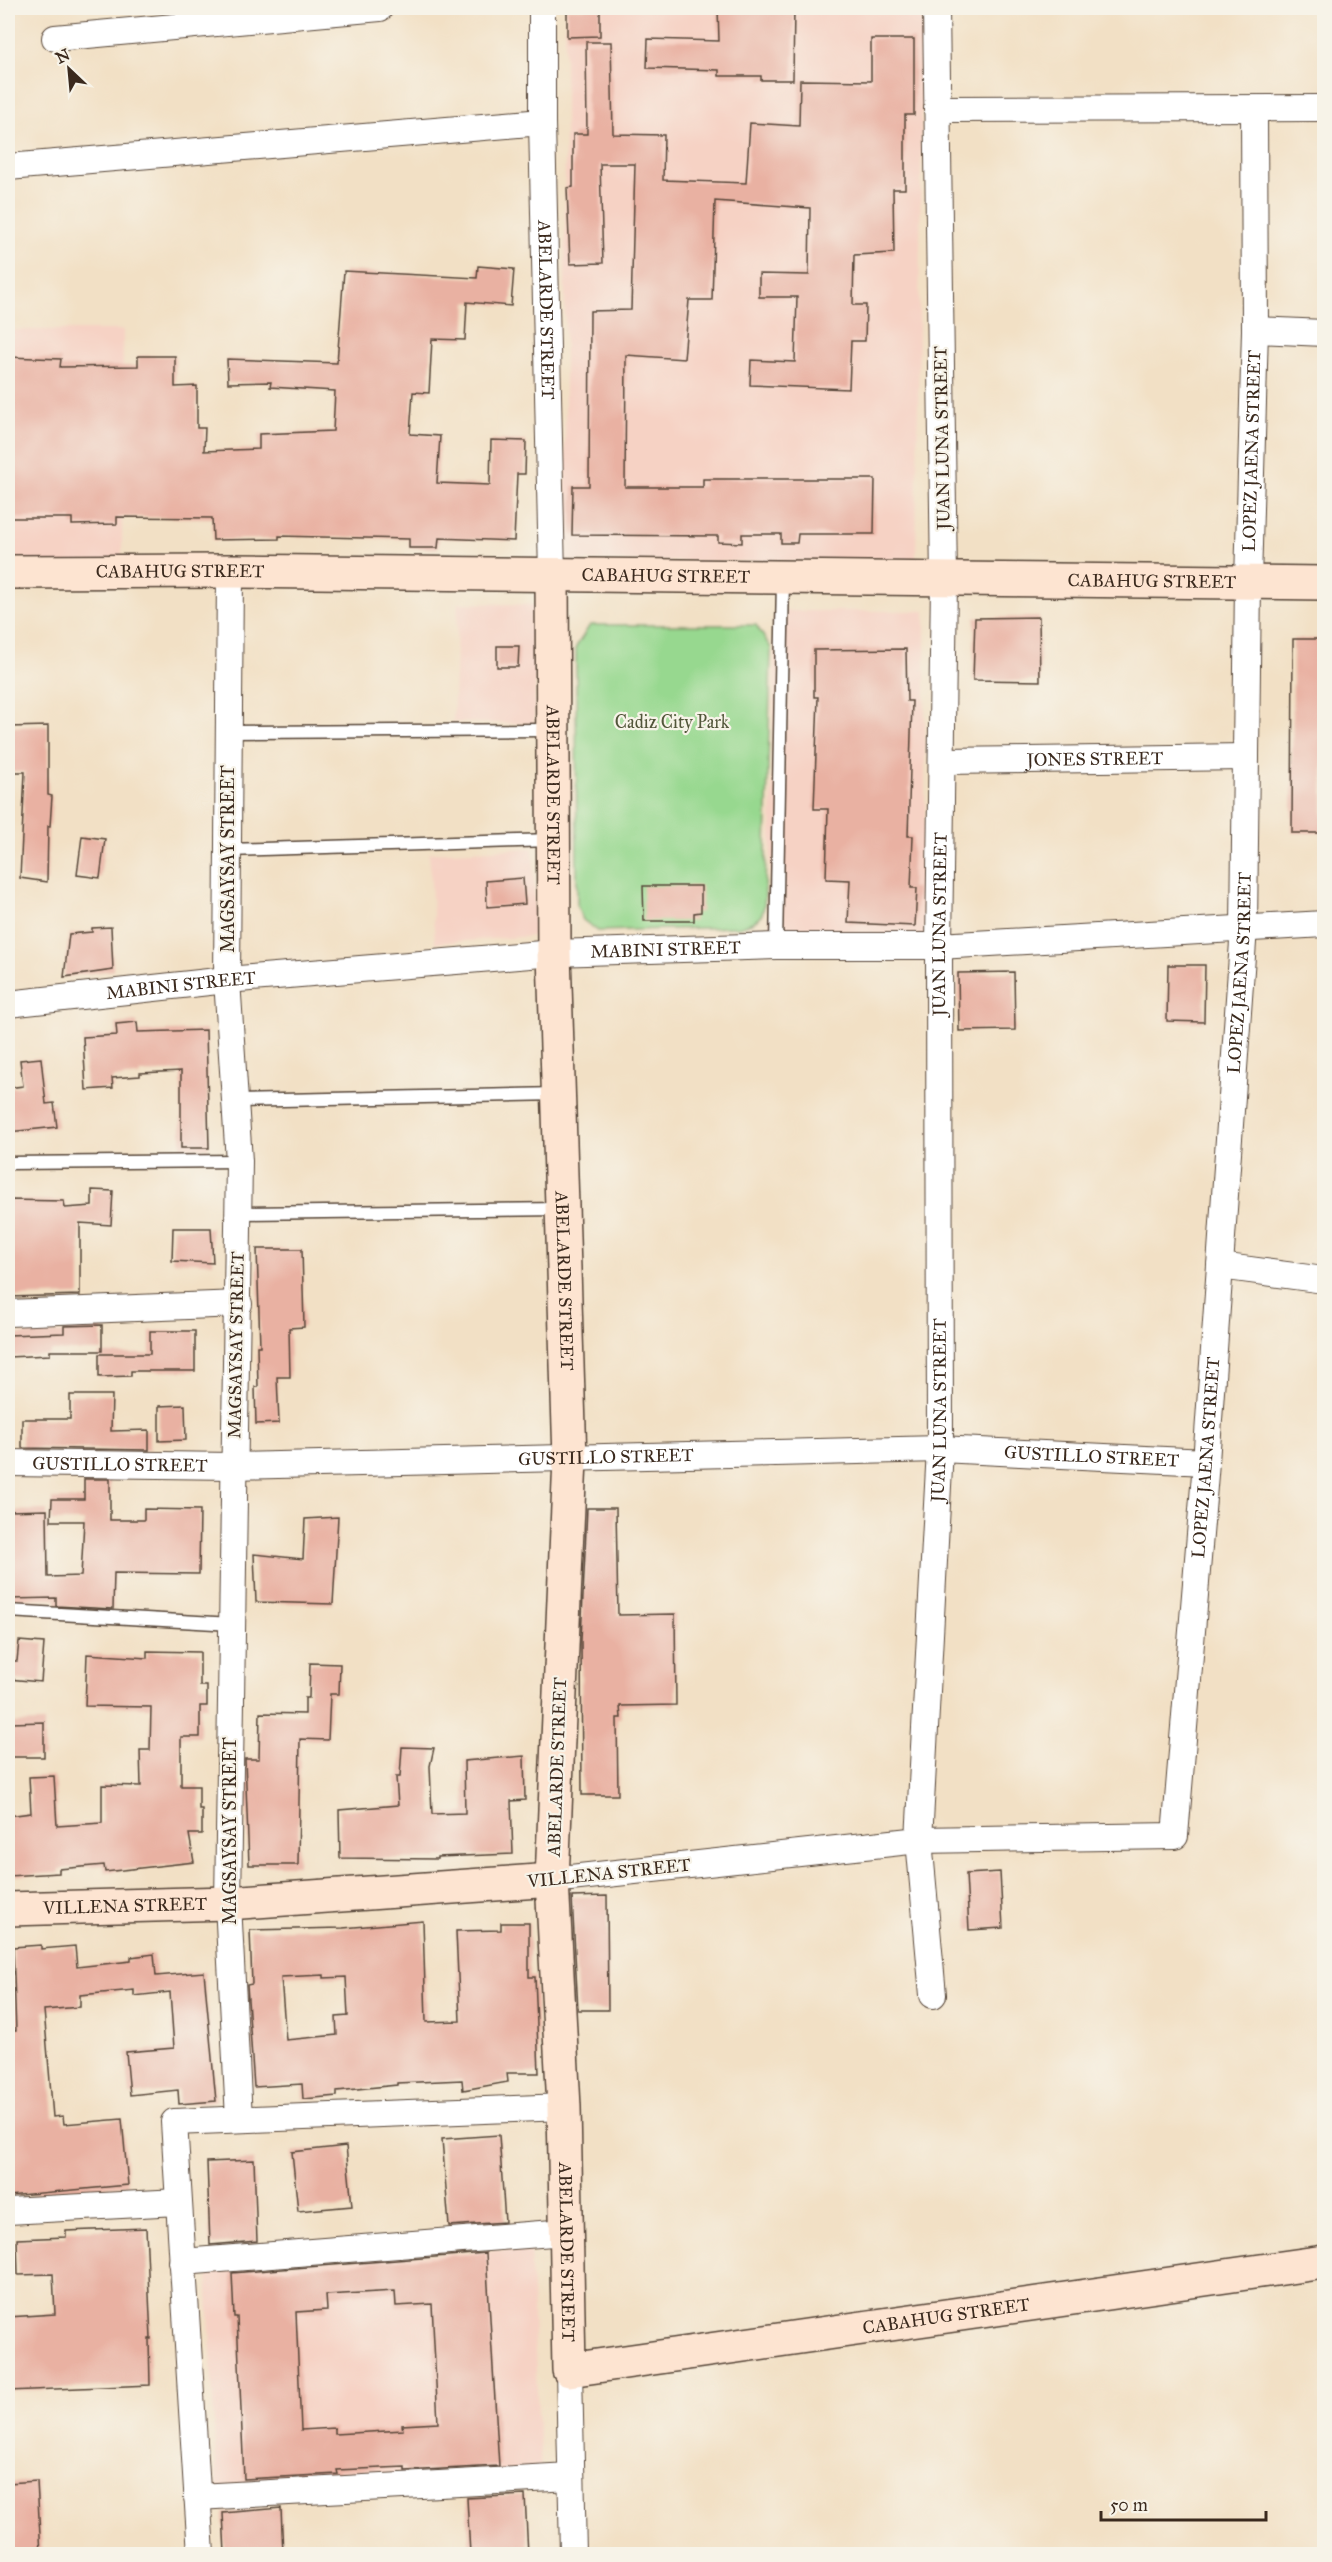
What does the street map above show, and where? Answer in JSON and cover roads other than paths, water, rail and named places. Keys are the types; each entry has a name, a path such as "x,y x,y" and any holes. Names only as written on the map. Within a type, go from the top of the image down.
{"street":[{"path":"55,38 380,8"},
{"name":"ABELARDE STREET","path":"542,8 542,122 552,576 554,953 570,1459 552,1880 564,2107 573,2554"},
{"name":"JUAN LUNA STREET","path":"933,1995 920,1840 940,1449 939,946 944,581 936,8"},
{"path":"937,109 1324,108"},
{"name":"LOPEZ JAENA STREET","path":"1174,1836 1206,1462 1244,928 1248,581 1255,330 1254,109"},
{"path":"8,167 542,122"},
{"path":"1255,330 1324,333"},
{"name":"CABAHUG STREET","path":"8,572 230,571 944,581 1248,581 1324,584"},
{"name":"MAGSAYSAY STREET","path":"230,571 227,980 239,1161 228,1903 239,2119"},
{"name":"JONES STREET","path":"943,761 1246,757"},
{"name":"MABINI STREET","path":"8,1004 227,980 554,953 776,946 939,946 1324,924"},
{"path":"1220,1266 1324,1280"},
{"path":"8,1313 238,1304"},
{"name":"GUSTILLO STREET","path":"8,1463 233,1466 940,1449 1206,1462"},
{"name":"VILLENA STREET","path":"8,1909 228,1903 552,1880 920,1840 1174,1836"},
{"path":"201,2554 174,2122 564,2107"},
{"path":"8,2211 178,2202"},
{"path":"182,2262 566,2232"},
{"name":"CABAHUG STREET","path":"569,2370 1320,2263"},
{"path":"197,2497 572,2477"}],"lane":[{"path":"776,946 783,579"},
{"path":"228,732 553,730"},
{"path":"227,850 553,840"},
{"path":"235,1101 558,1094"},
{"path":"8,1163 239,1161"},
{"path":"238,1213 562,1209"},
{"path":"8,1611 232,1624"}],"park label":[{"name":"Cadiz City Park","path":"672,722"}]}
